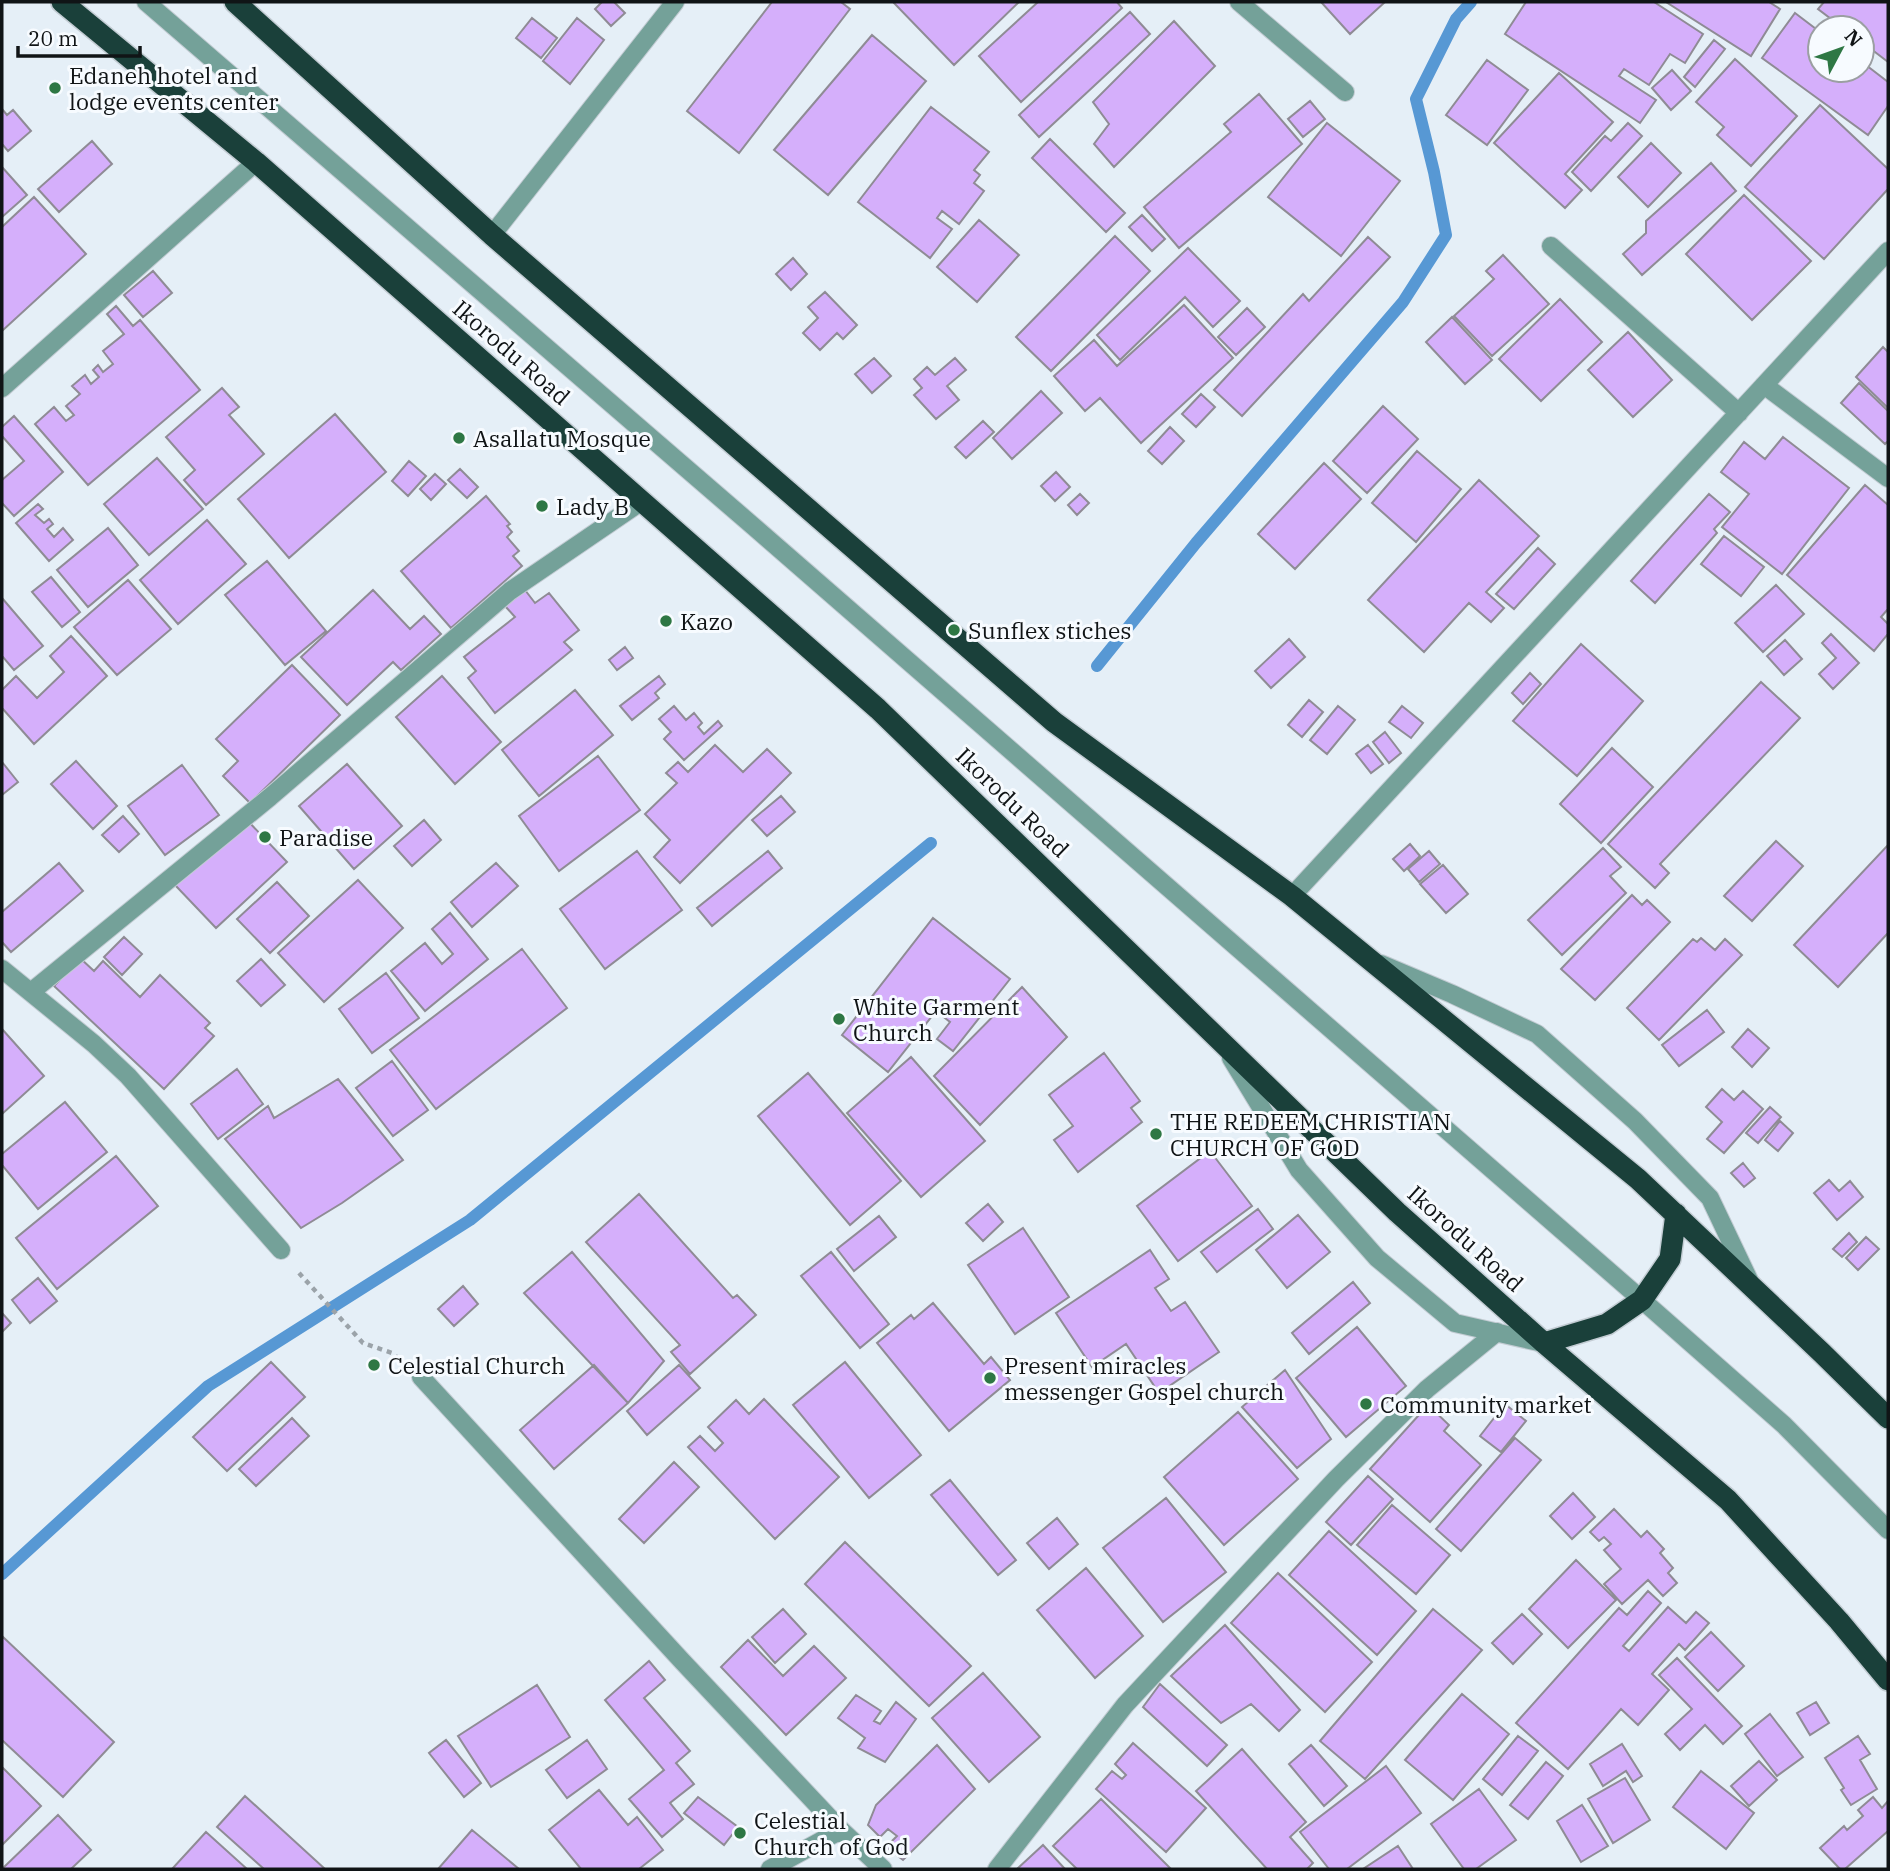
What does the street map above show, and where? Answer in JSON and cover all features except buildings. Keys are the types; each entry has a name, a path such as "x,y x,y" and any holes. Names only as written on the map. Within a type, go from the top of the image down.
{"highway":[{"name":"Ikorodu Road","path":"62,2 256,162 878,709 1397,1212 1544,1343 1728,1500 1839,1621 1888,1680"},
{"path":"235,2 492,235 1054,722 1292,896 1638,1179 1888,1418"},
{"path":"1544,1343 1607,1324 1642,1300 1670,1259 1676,1214"}],"street":[{"path":"146,2 1642,1300 1784,1425 1888,1531"},
{"path":"492,235 676,2"},
{"path":"1239,2 1345,92"},
{"path":"2,388 256,162"},
{"path":"1550,246 1739,413"},
{"path":"1292,896 1888,251"},
{"path":"1764,385 1888,478"},
{"path":"31,992 271,797 510,591 642,500"},
{"path":"1369,958 1537,1034 1634,1121 1710,1198 1752,1287"},
{"path":"2,969 94,1044 128,1076 281,1250"},
{"path":"1218,1037 1298,1170 1377,1258 1455,1323 1544,1343"},
{"path":"996,1869 1125,1705 1290,1528 1427,1389 1497,1332"},
{"path":"421,1377 841,1830 883,1869"},
{"path":"770,1869 841,1830"}],"path":[{"path":"304,1279 363,1343 392,1353 421,1377"}],"waterway":[{"path":"1097,666 1196,543 1403,302 1446,235 1416,99 1456,19 1471,2"},
{"path":"2,1574 208,1386 470,1220 931,843"}],"place":[{"name":"Edaneh hotel and lodge events center","path":"55,88"},
{"name":"Asallatu Mosque","path":"459,438"},
{"name":"Lady B","path":"542,506"},
{"name":"Kazo","path":"666,621"},
{"name":"Sunflex stiches","path":"954,630"},
{"name":"Paradise","path":"265,837"},
{"name":"White Garment Church","path":"839,1019"},
{"name":"THE REDEEM CHRISTIAN CHURCH OF GOD","path":"1156,1134"},
{"name":"Celestial Church","path":"374,1365"},
{"name":"Present miracles messenger Gospel church","path":"990,1378"},
{"name":"Community market","path":"1366,1404"},
{"name":"Celestial Church of God","path":"740,1833"}]}
